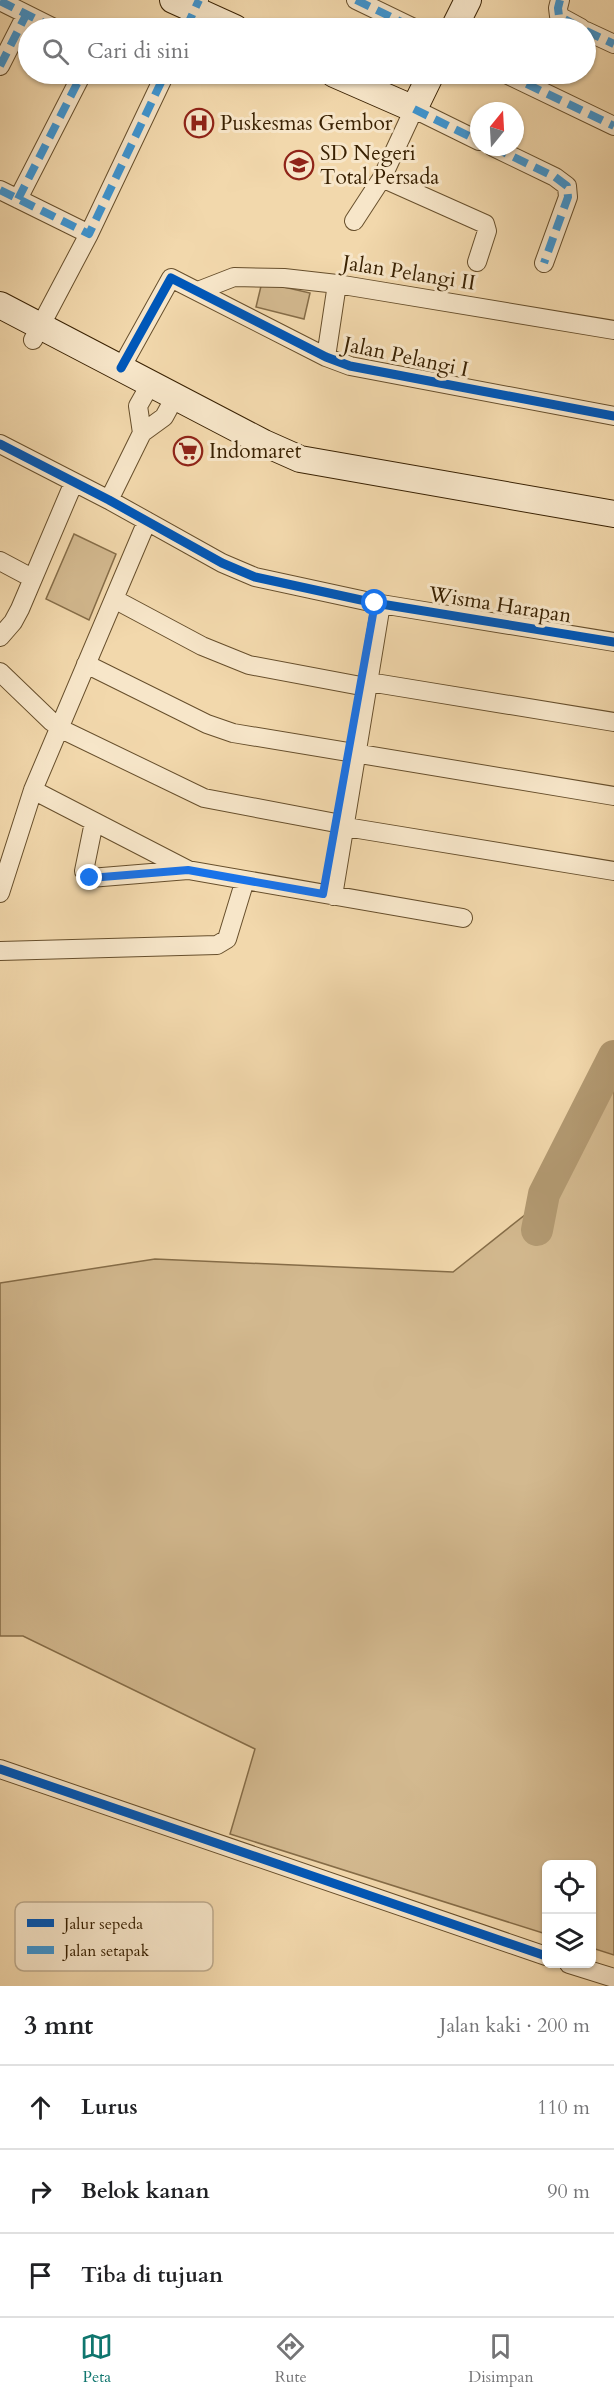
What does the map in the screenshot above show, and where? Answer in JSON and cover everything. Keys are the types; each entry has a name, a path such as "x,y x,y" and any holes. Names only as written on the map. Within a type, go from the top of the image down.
{"main road":[{"path":"459,18 468,0"},
{"path":"188,10 209,18"},
{"path":"356,84 414,110 426,84"},
{"path":"0,305 37,333 172,402 280,451 316,463 614,514"},
{"path":"0,323 37,333 121,368 147,389"},
{"path":"172,402 260,456 299,472 614,531"}],"street":[{"path":"356,0 393,18"},
{"path":"560,0 558,8 560,16 564,18"},
{"path":"0,1 32,18"},
{"path":"0,66 18,31"},
{"path":"596,36 614,44"},
{"path":"18,199 77,84"},
{"path":"37,333 89,234 160,84"},
{"path":"527,84 614,126"},
{"path":"354,221 382,178 414,110 470,137"},
{"path":"512,156 555,177 567,186 568,196 544,263"},
{"path":"382,178 485,224 488,231 477,262"},
{"path":"0,190 89,234"},
{"name":"Jalan Pelangi II","path":"198,291 234,277 284,278 337,284 614,330"},
{"name":"Jalan Pelangi I","path":"121,368 171,278 326,357 386,375 614,416"},
{"path":"326,357 337,284"},
{"path":"142,433 138,411 147,389"},
{"path":"109,500 142,433 160,421 172,402"},
{"name":"Wisma Harapan","path":"0,444 109,500 222,564 255,578 378,604 614,642"},
{"path":"0,637 14,622 74,483"},
{"path":"0,893 55,725 86,664 147,521"},
{"path":"0,561 32,578"},
{"path":"114,599 202,646 249,665 614,722"},
{"path":"328,895 378,604"},
{"path":"86,664 224,730 614,796"},
{"path":"0,672 55,725 204,798 341,825 614,872"},
{"path":"33,790 188,870"},
{"path":"94,822 84,871 87,877 188,870 463,918"},
{"path":"0,951 217,945 227,939 245,880"},
{"path":"0,1768 542,1955"},
{"path":"582,1968 614,1978"}],"shaded area":[{"path":"262,282 310,293 304,319 256,307"},
{"path":"74,534 116,554 89,620 46,599"},
{"path":"601,1069 614,1074 614,1955 596,1949 596,1860 542,1860 542,1933 230,1834 255,1749 23,1636 0,1636 0,1283 155,1259 453,1272 526,1214"}],"waterway":[{"path":"537,1230 544,1194 614,1056"}],"marked path":[{"path":"191,18 199,0"},
{"path":"356,0 393,18"},
{"path":"560,0 559,16 563,18"},
{"path":"0,1 34,18"},
{"path":"0,66 18,31"},
{"path":"596,36 614,44"},
{"path":"18,199 77,84"},
{"path":"0,190 89,234 160,84"},
{"path":"527,84 614,126"},
{"path":"414,109 470,137"},
{"path":"512,156 555,177 567,186 568,197 544,263"}],"cycle path":[{"path":"121,368 171,278 326,357 350,366 614,416"},
{"path":"0,444 109,500 222,563 255,577 375,603 614,642"},
{"path":"0,1769 542,1955"}],"place":[{"name":"Puskesmas Gembor","path":"199,123"},
{"name":"SD Negeri Total Persada","path":"299,165"},
{"name":"Indomaret","path":"188,451"}],"route":[{"path":"90,878 188,870 323,894 375,603"}]}
